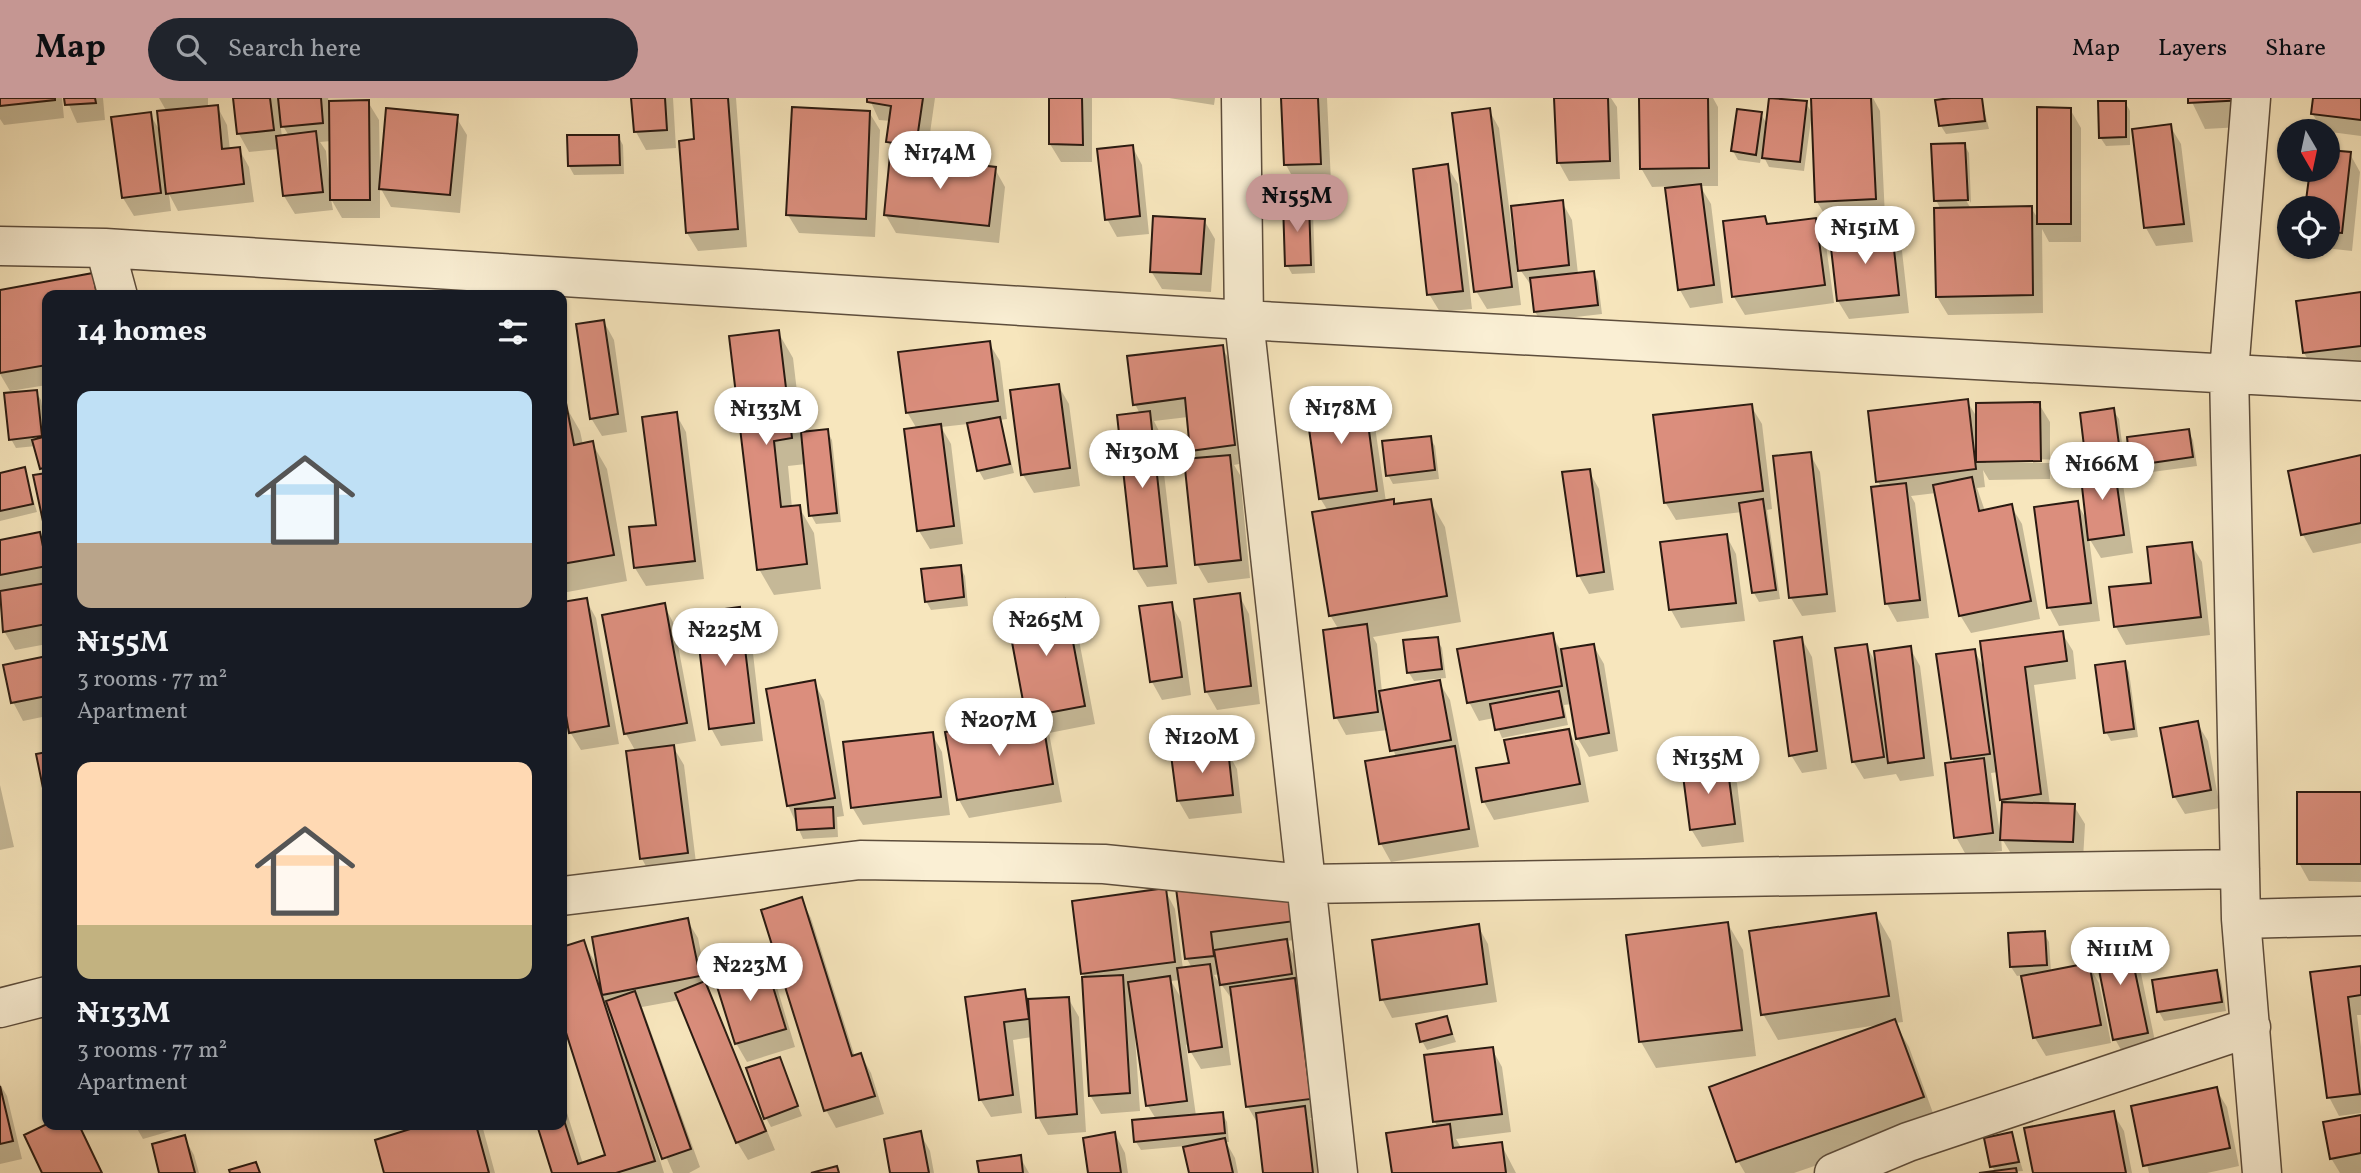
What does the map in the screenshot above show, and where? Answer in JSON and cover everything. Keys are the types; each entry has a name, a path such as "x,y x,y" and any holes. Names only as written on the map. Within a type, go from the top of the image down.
{"street":[{"path":"1241,98 1244,320 1304,884 1338,1173"},
{"path":"2251,98 2228,372 2241,919 2262,1173"},
{"path":"0,246 105,248 1244,320 2361,381"},
{"path":"105,248 116,290"},
{"path":"567,895 860,860 1104,864 1304,884 2240,869"},
{"path":"2241,919 2361,916"},
{"path":"0,1008 42,997"},
{"path":"1834,1173 1908,1142 2251,1027"}],"building":[{"path":"0,98 55,98 55,100 0,106"},
{"path":"64,98 95,98 96,103 65,105"},
{"path":"233,98 270,98 274,130 237,134"},
{"path":"278,98 321,98 323,123 281,127"},
{"path":"631,98 665,98 667,130 634,132"},
{"path":"691,98 728,98 738,229 686,233 679,141 694,139"},
{"path":"867,98 923,98 916,146 886,142 891,106 867,102"},
{"path":"1049,98 1082,98 1083,145 1049,144"},
{"path":"1281,98 1318,98 1321,164 1284,165"},
{"path":"1554,98 1608,98 1610,161 1557,163"},
{"path":"1639,98 1708,98 1709,168 1640,169"},
{"path":"1769,98 1807,101 1800,162 1762,158"},
{"path":"1811,98 1871,98 1876,199 1815,202"},
{"path":"1982,98 1985,121 1939,126 1935,100"},
{"path":"2188,98 2245,98 2245,100 2188,103"},
{"path":"2313,98 2361,98 2361,120 2311,114"},
{"path":"369,100 370,200 330,200 329,101"},
{"path":"2098,101 2126,101 2126,137 2099,138"},
{"path":"218,105 222,149 240,147 244,184 166,194 157,111"},
{"path":"792,107 870,111 866,219 786,215"},
{"path":"2037,107 2071,108 2071,224 2037,224"},
{"path":"386,108 458,115 450,195 379,189"},
{"path":"1490,108 1512,287 1474,292 1452,113"},
{"path":"1737,109 1762,112 1756,155 1731,151"},
{"path":"151,112 161,193 122,198 111,117"},
{"path":"2171,124 2184,224 2144,228 2132,129"},
{"path":"316,131 323,192 283,196 276,136"},
{"path":"567,135 619,135 620,165 568,166"},
{"path":"1965,143 1968,200 1934,201 1931,144"},
{"path":"1133,145 1140,216 1105,220 1097,149"},
{"path":"2340,151 2351,152 2342,233 2340,196 2307,196 2308,182 2340,182"},
{"path":"890,155 996,167 989,226 884,215"},
{"path":"1448,164 1463,291 1427,295 1413,169"},
{"path":"1701,184 1714,285 1678,290 1665,188"},
{"path":"1563,200 1569,265 1518,271 1511,206"},
{"path":"1309,202 1311,265 1285,266 1283,203"},
{"path":"2032,206 2033,295 1936,297 1934,208"},
{"path":"1153,216 1205,219 1201,274 1150,272"},
{"path":"1765,216 1767,224 1816,218 1825,285 1732,297 1723,221"},
{"path":"1892,231 1899,295 1837,301 1830,239"},
{"path":"1594,271 1598,305 1534,312 1530,278"},
{"path":"93,273 96,290 42,290 42,366 0,373 0,290"},
{"path":"2361,292 2361,346 2303,353 2296,301"},
{"path":"604,320 618,414 590,419 576,324"},
{"path":"779,330 792,438 774,441 781,507 800,505 807,564 757,570 729,336"},
{"path":"990,341 998,401 906,413 898,352"},
{"path":"1223,345 1235,445 1190,451 1185,398 1133,405 1127,356"},
{"path":"1059,384 1070,468 1021,475 1010,390"},
{"path":"37,390 42,436 9,440 4,393"},
{"path":"1364,393 1377,491 1319,499 1305,401"},
{"path":"1968,399 1976,469 1876,482 1868,411"},
{"path":"2040,402 2041,461 1976,462 1976,403"},
{"path":"1752,404 1763,491 1664,503 1653,415"},
{"path":"567,408 574,445 593,441 614,555 567,563"},
{"path":"2114,408 2121,459 2086,463 2080,413"},
{"path":"1150,411 1167,566 1134,569 1117,415"},
{"path":"677,412 695,561 634,568 629,527 656,525 642,417"},
{"path":"1000,417 1010,464 977,471 967,423"},
{"path":"941,424 954,526 917,531 904,429"},
{"path":"828,429 837,513 809,516 801,432"},
{"path":"2189,429 2193,457 2130,466 2127,437"},
{"path":"1431,436 1435,470 1386,476 1382,441"},
{"path":"42,437 42,468 40,469 32,440"},
{"path":"1811,452 1827,594 1789,598 1773,456"},
{"path":"1230,455 1241,560 1195,565 1184,459"},
{"path":"2361,455 2361,523 2301,535 2288,471"},
{"path":"2114,464 2124,535 2088,540 2080,469"},
{"path":"25,467 33,504 0,511 0,473"},
{"path":"1590,469 1604,572 1577,576 1562,472"},
{"path":"42,474 42,517 33,475"},
{"path":"1972,477 1979,511 2012,504 2031,601 1959,616 1933,485"},
{"path":"1906,483 1920,600 1885,604 1871,487"},
{"path":"1394,499 1394,504 1431,499 1447,596 1329,616 1312,512"},
{"path":"1763,499 1776,590 1752,593 1739,503"},
{"path":"2078,501 2091,603 2047,608 2034,507"},
{"path":"40,532 42,567 0,575 0,540"},
{"path":"1727,534 1736,603 1669,610 1660,542"},
{"path":"2192,542 2201,617 2114,627 2109,587 2151,583 2147,547"},
{"path":"961,565 964,597 925,602 921,569"},
{"path":"42,584 42,625 3,632 0,591"},
{"path":"1240,593 1251,686 1205,692 1194,599"},
{"path":"587,598 609,726 569,733 567,722 567,601"},
{"path":"1065,599 1085,706 1026,717 1006,610"},
{"path":"1172,602 1182,677 1150,682 1139,606"},
{"path":"665,603 687,723 624,734 602,615"},
{"path":"740,607 754,723 709,729 695,613"},
{"path":"1367,624 1378,712 1334,718 1323,630"},
{"path":"2063,631 2067,661 2025,667 2041,794 2000,800 1980,641"},
{"path":"1553,633 1562,686 1467,703 1457,649"},
{"path":"1438,637 1442,669 1407,673 1403,640"},
{"path":"1802,637 1817,751 1789,756 1774,641"},
{"path":"1594,644 1609,733 1576,739 1561,649"},
{"path":"1867,644 1884,757 1852,762 1835,648"},
{"path":"1911,646 1924,758 1888,763 1874,651"},
{"path":"1975,649 1990,754 1951,759 1936,654"},
{"path":"42,657 42,697 11,703 3,665"},
{"path":"2125,661 2134,729 2104,733 2095,665"},
{"path":"815,680 835,798 787,806 766,689"},
{"path":"1440,680 1451,740 1390,751 1379,691"},
{"path":"1559,691 1564,717 1495,730 1490,704"},
{"path":"1042,716 1053,784 957,800 945,732"},
{"path":"2198,721 2211,790 2173,797 2160,728"},
{"path":"1569,729 1580,784 1482,802 1476,768 1509,763 1504,740"},
{"path":"933,732 941,797 851,808 843,742"},
{"path":"674,745 688,853 640,859 626,751"},
{"path":"1455,746 1469,829 1379,844 1365,761"},
{"path":"1228,749 1233,795 1177,801 1171,755"},
{"path":"42,753 42,783 36,754"},
{"path":"1984,758 1993,833 1954,838 1945,763"},
{"path":"1727,763 1735,824 1690,830 1682,768"},
{"path":"2297,792 2361,792 2361,864 2297,864"},
{"path":"2002,802 2075,804 2073,842 2000,840"},
{"path":"833,807 834,828 797,830 795,809"},
{"path":"1289,874 1295,921 1211,932 1214,956 1185,959 1176,888"},
{"path":"1166,888 1175,962 1081,974 1072,901"},
{"path":"802,897 852,1056 861,1053 875,1096 824,1111 761,910"},
{"path":"1876,913 1889,996 1761,1015 1749,931"},
{"path":"688,918 700,976 602,995 592,937"},
{"path":"1728,922 1742,1030 1639,1042 1626,935"},
{"path":"1479,924 1487,984 1380,1000 1372,940"},
{"path":"2045,931 2047,965 2010,967 2008,933"},
{"path":"2127,934 2148,1033 2113,1040 2093,940"},
{"path":"1287,939 1292,974 1220,985 1214,950"},
{"path":"584,940 655,1161 616,1173 552,1173 539,1130 567,1130 578,1164 605,1155 567,1036 567,945"},
{"path":"765,961 786,1029 735,1044 714,977"},
{"path":"2089,963 2101,1025 2033,1038 2021,976"},
{"path":"1210,964 1222,1047 1189,1052 1177,968"},
{"path":"2361,966 2361,995 2348,997 2360,1094 2327,1098 2310,972"},
{"path":"2217,970 2222,1002 2157,1012 2152,980"},
{"path":"1123,975 1130,1093 1089,1096 1082,977"},
{"path":"1170,976 1187,1101 1146,1106 1128,982"},
{"path":"1295,978 1311,1099 1246,1107 1230,987"},
{"path":"705,981 766,1131 736,1143 675,993"},
{"path":"1025,989 1029,1019 1004,1022 1013,1095 979,1100 965,997"},
{"path":"635,991 691,1149 662,1159 606,1001"},
{"path":"1069,997 1077,1114 1036,1118 1028,999"},
{"path":"1447,1016 1452,1034 1420,1042 1416,1024"},
{"path":"1895,1019 1924,1097 1736,1162 1709,1087"},
{"path":"1493,1047 1502,1114 1433,1122 1424,1055"},
{"path":"780,1057 798,1106 764,1119 746,1068"},
{"path":"0,1086 13,1141 0,1144"},
{"path":"2217,1087 2230,1148 2143,1166 2131,1106"},
{"path":"1305,1106 1313,1173 1263,1173 1256,1113"},
{"path":"2114,1111 2126,1173 2033,1173 2024,1128"},
{"path":"1223,1112 1225,1133 1134,1142 1132,1120"},
{"path":"2361,1115 2361,1153 2330,1159 2323,1122"},
{"path":"1450,1124 1453,1148 1502,1142 1506,1173 1392,1173 1386,1133"},
{"path":"42,1126 42,1130 81,1130 102,1173 42,1173 24,1135"},
{"path":"407,1130 477,1130 489,1173 384,1173 375,1140"},
{"path":"921,1131 929,1173 890,1173 884,1139"},
{"path":"1115,1132 1121,1173 1088,1173 1083,1138"},
{"path":"2012,1132 2019,1162 1990,1167 1984,1138"},
{"path":"185,1135 195,1173 159,1173 152,1144"},
{"path":"1225,1138 1233,1173 1189,1173 1183,1147"},
{"path":"1021,1155 1023,1173 979,1173 977,1161"},
{"path":"256,1162 260,1173 230,1173 229,1170"},
{"path":"837,1166 839,1173 811,1173"},
{"path":"2016,1168 2017,1173 1979,1173"}]}
